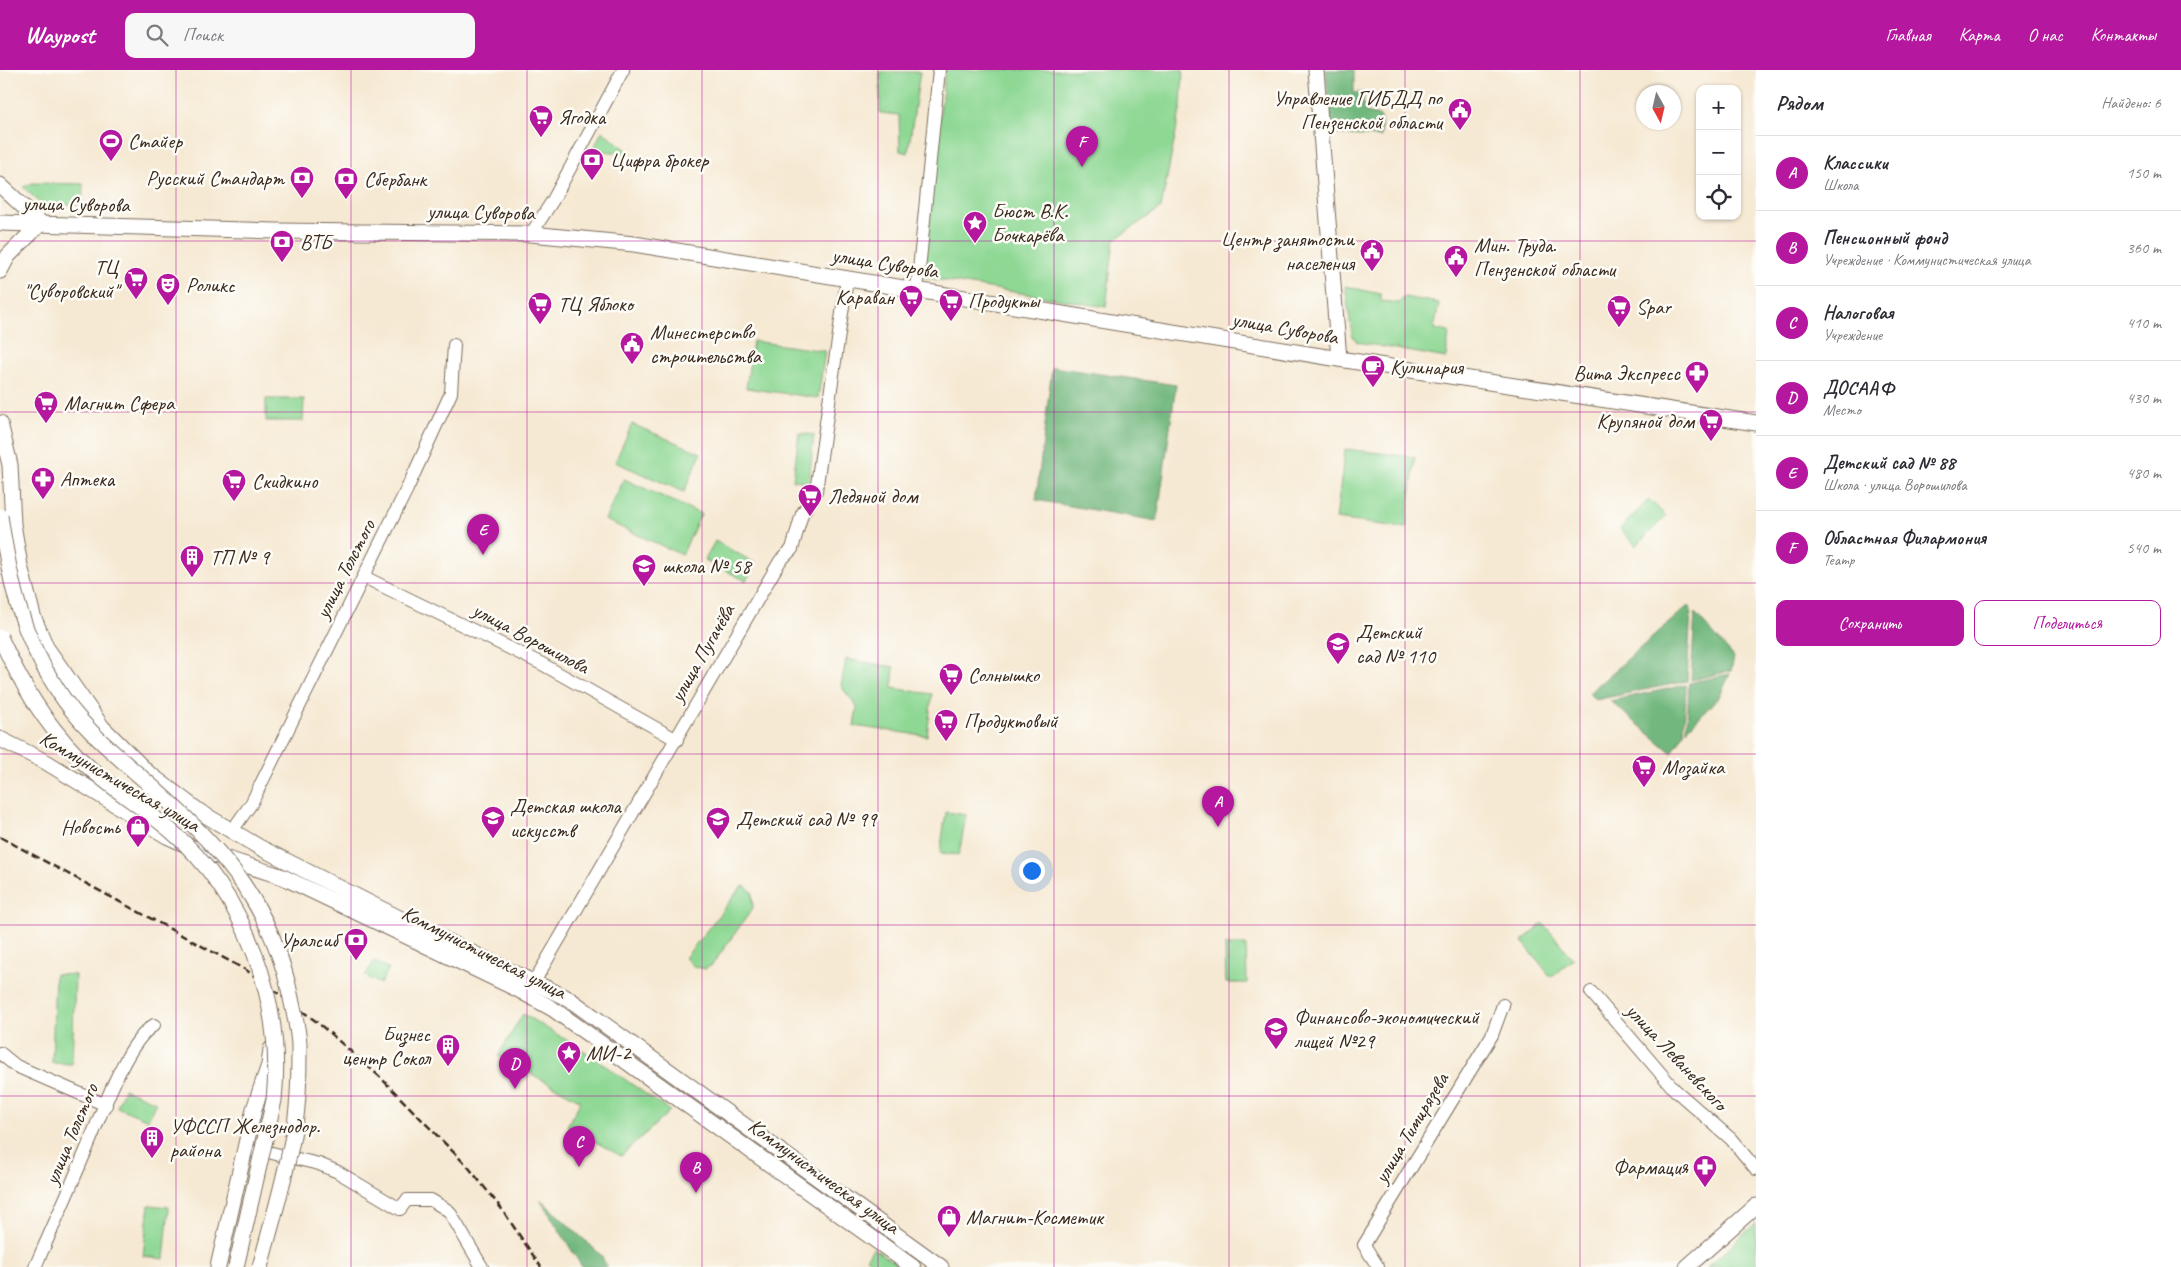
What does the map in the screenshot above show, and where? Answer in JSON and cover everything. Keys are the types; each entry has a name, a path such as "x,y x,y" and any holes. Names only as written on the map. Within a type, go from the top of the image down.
{"main road":[{"path":"1316,70 1339,359"},
{"path":"0,185 41,223 8,256 0,271"},
{"name":"улица Суворова","path":"0,224 41,223 276,231 531,234 634,244 1339,359 1756,423"},
{"name":"Коммунистическая улица","path":"0,423 9,461 13,524 20,566 33,616 46,646 107,735 147,772 231,832 413,925 530,988 576,1025 913,1267"},
{"path":"0,516 6,557 19,613 40,661 58,691 105,746 204,835 225,858 269,927 286,974 299,1042 298,1102 294,1130 260,1267"},
{"path":"0,637 36,707 78,756 104,782 171,831 214,878 250,938 266,991 274,1028 277,1072 274,1100 236,1267"},
{"name":"Коммунистическая улица","path":"0,738 46,762 135,817 193,848 266,870 530,988 570,999 942,1267"},
{"path":"135,817 201,840 266,870"},
{"path":"201,840 212,839 215,836 217,823"},
{"path":"218,1267 254,1109 269,1065 274,1028"},
{"path":"1687,1267 1756,1206"}],"street":[{"path":"531,234 553,200 622,70"},
{"path":"917,290 939,70"},
{"name":"улица Пугачёва","path":"530,988 780,562 792,549 802,514 816,491 847,279"},
{"name":"улица Толстого","path":"231,832 251,804 407,489 451,393 454,345"},
{"name":"улица Ворошилова","path":"364,577 542,664 677,740"},
{"name":"улица Леваневского","path":"1591,992 1675,1090 1731,1139 1756,1169"},
{"name":"улица Тимирязева","path":"1378,1267 1364,1245 1492,1035 1504,1005"},
{"name":"улица Толстого","path":"35,1267 116,1078 137,1042 146,1030 154,1025"},
{"path":"0,1053 16,1066 106,1105"},
{"path":"231,1267 260,1150 319,1164 338,1172 400,1209 406,1200 431,1200 449,1211 482,1267"}],"green space":[{"path":"945,70 1183,70 1181,106 1161,208 1114,240 1106,307 922,277"},
{"path":"1326,70 1354,70 1354,93 1363,93 1364,111 1381,117 1381,137 1333,134 1331,130"},
{"path":"880,72 920,72 908,153 900,151 899,115 880,113"},
{"path":"602,131 632,154 593,150"},
{"path":"33,183 83,184 82,205 41,204 23,187"},
{"path":"1345,286 1380,294 1381,301 1399,303 1404,297 1439,303 1434,329 1449,332 1446,358 1357,342 1352,335"},
{"path":"753,341 825,351 818,398 746,388"},
{"path":"1052,367 1176,385 1157,521 1036,500"},
{"path":"266,399 304,399 303,421 266,421"},
{"path":"632,424 701,453 684,492 615,462"},
{"path":"799,433 814,435 809,482 793,480"},
{"path":"1345,449 1415,457 1406,528 1336,519"},
{"path":"624,479 701,514 682,555 605,520"},
{"path":"1649,499 1666,516 1636,546 1620,529"},
{"path":"715,541 755,563 746,581 705,560"},
{"path":"1688,606 1691,609 1687,681 1595,700 1589,693"},
{"path":"1695,613 1734,657 1731,671 1691,680"},
{"path":"846,659 894,667 892,688 932,694 927,736 854,726 857,707 841,686"},
{"path":"1730,674 1719,697 1687,730 1689,683"},
{"path":"1686,685 1684,733 1672,753 1610,701"},
{"path":"946,812 966,815 959,855 940,853"},
{"path":"745,886 752,892 753,908 712,965 705,969 693,966 685,958 741,887"},
{"path":"1543,923 1573,959 1551,977 1522,941"},
{"path":"1225,945 1246,945 1247,983 1226,983"},
{"path":"374,961 389,969 380,984 365,976"},
{"path":"55,974 75,975 72,1064 52,1063"},
{"path":"523,1014 583,1050 670,1111 621,1156 567,1126 581,1101 498,1056"},
{"path":"124,1089 156,1102 148,1120 117,1107"},
{"path":"540,1199 601,1255 607,1267 582,1267"},
{"path":"149,1205 169,1207 164,1259 143,1256"},
{"path":"1756,1223 1756,1267 1707,1267"},
{"path":"873,1248 901,1267 879,1267 866,1258"}],"railway":[{"path":"0,837 246,970 317,1022 379,1076 469,1168 501,1208 541,1267"}],"place":[{"name":"Управление ГИБДД по Пензенской области","path":"1460,131"},
{"name":"Ягодка","path":"541,138"},
{"name":"Стайер","path":"111,162"},
{"name":"Областная Филармония","path":"1082,167"},
{"name":"Цифра брокер","path":"592,181"},
{"name":"Русский Стандарт","path":"302,199"},
{"name":"Сбербанк","path":"346,200"},
{"name":"Бюст В.К. Бочкарёва","path":"975,244"},
{"name":"ВТБ","path":"282,263"},
{"name":"Центр занятости населения","path":"1372,272"},
{"name":"Мин. Труда. Пензенской области","path":"1456,278"},
{"name":"ТЦ \"Суворовский\"","path":"136,300"},
{"name":"Роликс","path":"168,306"},
{"name":"Караван","path":"911,318"},
{"name":"Продукты","path":"951,322"},
{"name":"ТЦ Яблоко","path":"540,325"},
{"name":"Spar","path":"1619,328"},
{"name":"Минестерство строительства","path":"632,365"},
{"name":"Кулинария","path":"1373,388"},
{"name":"Вита Экспресс","path":"1697,394"},
{"name":"Магнит Сфера","path":"46,424"},
{"name":"Крупяной дом","path":"1711,442"},
{"name":"Аптека","path":"43,500"},
{"name":"Скидкино","path":"234,502"},
{"name":"Ледяной дом","path":"810,517"},
{"name":"Детский сад № 88","path":"483,555"},
{"name":"ТП № 9","path":"192,578"},
{"name":"школа № 58","path":"644,587"},
{"name":"Детский сад № 110","path":"1338,665"},
{"name":"Солнышко","path":"951,696"},
{"name":"Продуктовый","path":"946,742"},
{"name":"Мозайка","path":"1644,788"},
{"name":"Классики","path":"1218,827"},
{"name":"Детская школа искусств","path":"493,839"},
{"name":"Детский сад № 99","path":"718,840"},
{"name":"Новость","path":"138,848"},
{"name":"Уралсиб","path":"356,961"},
{"name":"Финансово-экономический лицей №29","path":"1276,1050"},
{"name":"Бизнес центр Сокол","path":"448,1067"},
{"name":"МИ-2","path":"569,1074"},
{"name":"ДОСААФ","path":"515,1089"},
{"name":"УФССП Железнодор. района","path":"152,1159"},
{"name":"Налоговая","path":"579,1167"},
{"name":"Фармация","path":"1705,1188"},
{"name":"Пенсионный фонд","path":"696,1193"},
{"name":"Магнит-Косметик","path":"949,1238"}]}
